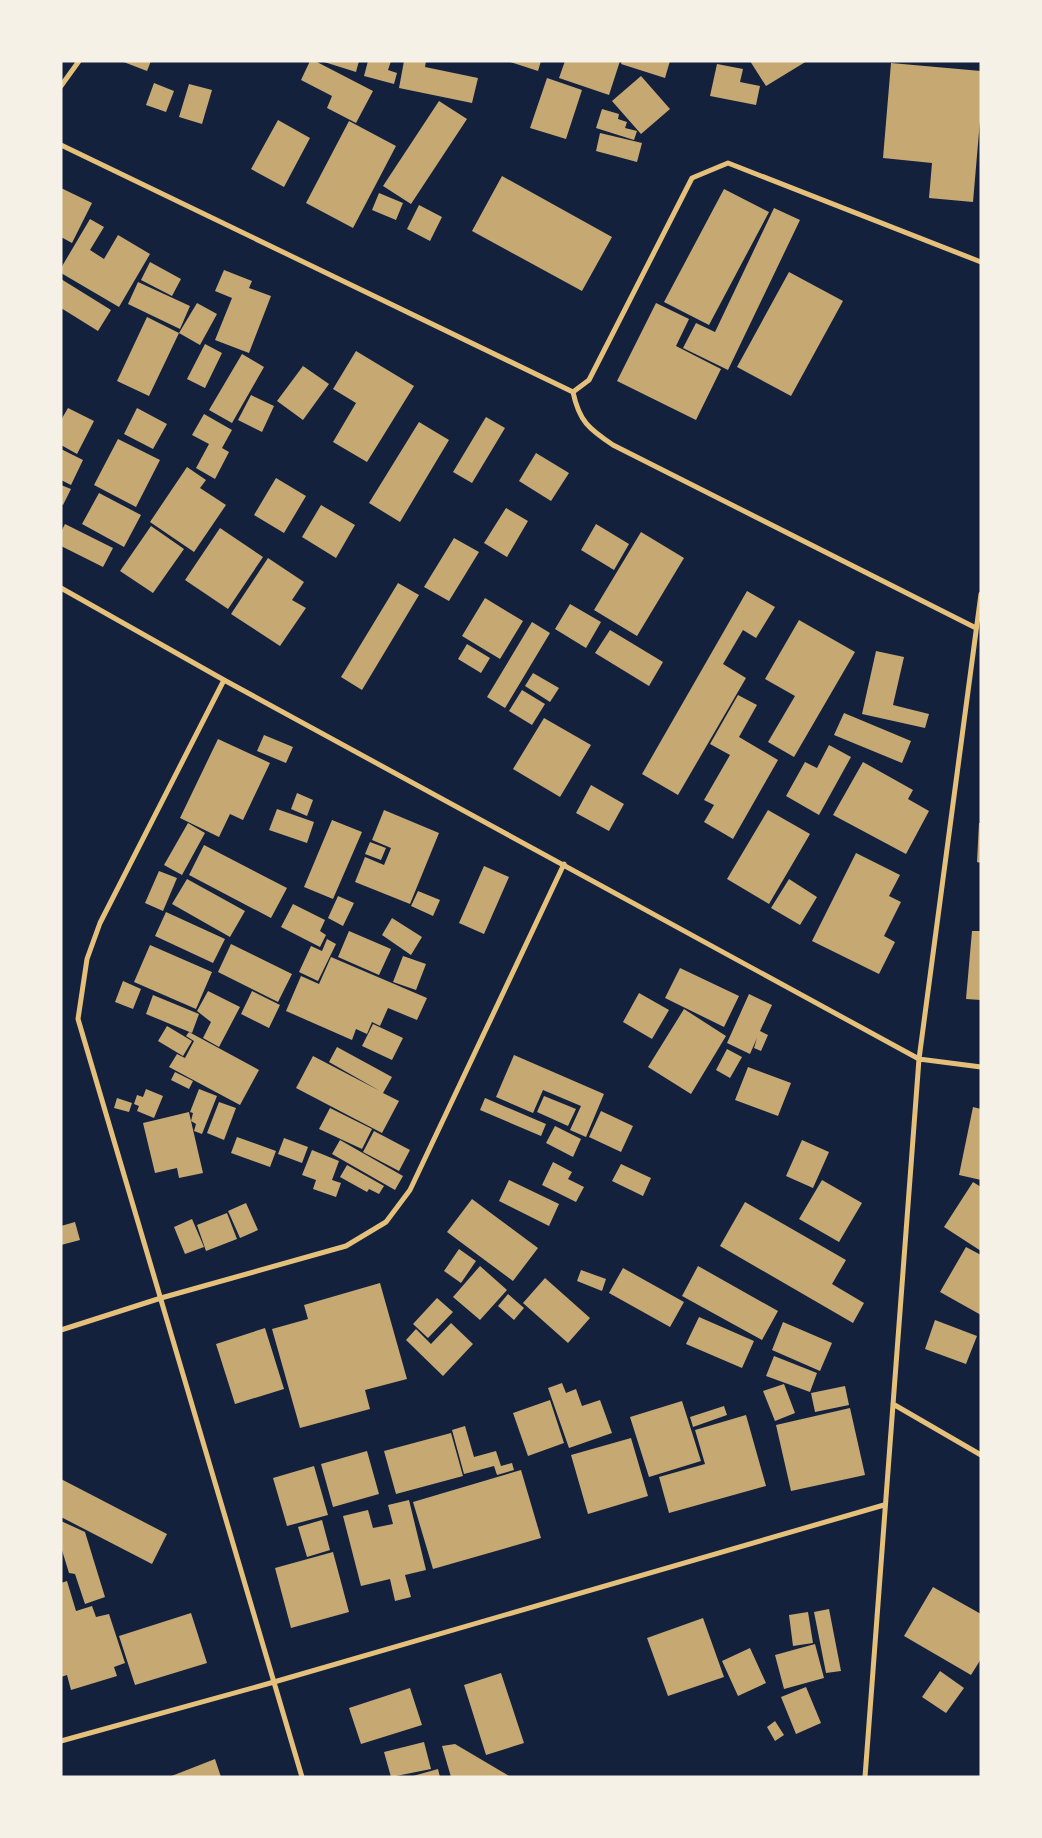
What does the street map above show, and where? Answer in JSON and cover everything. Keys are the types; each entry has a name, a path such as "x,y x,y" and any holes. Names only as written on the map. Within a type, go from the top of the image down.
{"street":[{"path":"61,86 79,61"},
{"path":"61,146 573,392"},
{"path":"573,392 589,380 692,178 728,163 981,262"},
{"path":"573,392 576,407 583,422 613,446 976,628"},
{"path":"61,588 224,680 918,1059 981,1067"},
{"path":"865,1777 918,1059 981,594"},
{"path":"224,680 100,922 87,959 78,1019 302,1777"},
{"path":"61,1330 161,1298 346,1246 386,1222 410,1190 564,864"},
{"path":"894,1404 981,1455"},
{"path":"61,1741 274,1682 884,1505"}],"building":[{"path":"121,61 151,61 147,71"},
{"path":"310,61 315,61 373,91 356,123 327,108 332,96 301,80"},
{"path":"321,61 359,61 356,72"},
{"path":"368,61 391,61 388,70 397,73 394,84 364,76"},
{"path":"404,61 426,61 425,67 478,78 472,103 399,88"},
{"path":"507,61 541,61 538,71"},
{"path":"565,61 620,61 609,95 559,78"},
{"path":"622,61 670,61 665,78 621,64"},
{"path":"750,61 807,61 766,86"},
{"path":"891,63 981,71 981,109 973,202 929,198 932,163 883,158"},
{"path":"717,64 743,69 740,82 760,86 756,105 710,96"},
{"path":"641,76 670,109 641,134 612,101"},
{"path":"547,78 582,90 566,139 530,128"},
{"path":"154,83 174,91 166,112 146,105"},
{"path":"189,84 212,90 202,124 179,117"},
{"path":"439,101 467,119 411,204 383,186"},
{"path":"602,109 619,114 618,119 627,122 625,128 637,131 634,140 596,128"},
{"path":"278,120 310,138 284,187 251,169"},
{"path":"349,121 396,146 353,228 306,203"},
{"path":"600,133 642,143 637,162 596,151"},
{"path":"502,176 612,237 582,291 472,231"},
{"path":"61,188 92,203 72,243 61,237"},
{"path":"724,189 769,212 709,325 664,302"},
{"path":"379,193 403,203 396,220 372,210"},
{"path":"419,205 442,217 430,241 407,229"},
{"path":"774,208 800,220 728,370 683,348 696,323 715,332"},
{"path":"90,219 104,227 90,250 104,259 118,235 150,254 119,307 61,273 61,268"},
{"path":"150,262 181,279 172,296 141,280"},
{"path":"224,270 252,281 249,288 271,296 249,353 215,340 232,298 215,291"},
{"path":"789,272 843,301 791,396 737,367"},
{"path":"61,279 111,310 98,331 61,308"},
{"path":"138,282 190,306 180,329 128,304"},
{"path":"197,303 217,314 200,345 179,333"},
{"path":"656,303 689,319 676,346 721,369 696,420 617,381"},
{"path":"147,317 179,333 149,396 117,381"},
{"path":"205,344 222,353 205,388 187,379"},
{"path":"356,351 414,386 367,462 333,442 356,403 333,389"},
{"path":"242,354 264,367 232,423 209,410"},
{"path":"303,366 329,384 303,420 277,401"},
{"path":"251,395 274,406 262,432 238,420"},
{"path":"68,408 94,421 77,454 61,445 61,420"},
{"path":"137,408 167,424 153,449 124,434"},
{"path":"204,414 232,430 222,448 229,452 215,479 196,468 209,444 192,435"},
{"path":"486,417 505,428 472,483 453,472"},
{"path":"419,422 449,440 400,522 369,503"},
{"path":"118,439 160,460 136,507 94,485"},
{"path":"61,449 83,460 71,485 61,480"},
{"path":"536,453 569,473 551,501 519,481"},
{"path":"187,467 206,480 200,488 226,505 194,552 150,522"},
{"path":"276,478 306,496 284,533 254,515"},
{"path":"61,485 71,489 63,505 61,504"},
{"path":"99,493 141,515 124,547 82,524"},
{"path":"321,505 355,525 336,558 302,537"},
{"path":"506,508 528,521 507,557 484,543"},
{"path":"65,524 113,548 103,567 61,546 61,532"},
{"path":"596,524 629,544 614,570 581,550"},
{"path":"151,526 184,549 153,593 120,571"},
{"path":"220,528 263,557 228,609 185,580"},
{"path":"641,532 684,558 637,636 594,610"},
{"path":"454,538 479,552 449,601 424,587"},
{"path":"268,558 304,582 292,600 306,608 280,646 231,614"},
{"path":"398,583 419,595 362,690 341,677"},
{"path":"747,591 775,607 756,638 743,630 723,664 746,678 678,795 642,774"},
{"path":"485,598 523,621 500,659 462,636"},
{"path":"570,604 601,622 586,648 555,629"},
{"path":"799,620 855,652 794,757 768,742 795,696 765,679"},
{"path":"532,622 550,633 505,708 487,697"},
{"path":"610,630 663,662 649,686 595,653"},
{"path":"467,644 490,658 481,673 458,659"},
{"path":"876,651 904,657 893,705 929,714 925,728 862,714"},
{"path":"533,673 559,688 550,702 525,686"},
{"path":"522,690 545,704 532,725 509,711"},
{"path":"738,695 757,705 739,737 778,760 733,839 704,822 714,805 704,800 730,755 710,744"},
{"path":"844,713 911,741 902,763 834,735"},
{"path":"544,718 591,745 560,797 513,769"},
{"path":"264,735 293,747 286,763 257,751"},
{"path":"218,739 270,763 243,820 230,814 219,837 180,818"},
{"path":"829,745 851,757 819,815 786,796 805,762 817,768"},
{"path":"863,762 913,790 908,799 929,811 906,854 833,815"},
{"path":"591,785 624,804 609,831 576,813"},
{"path":"297,793 313,800 307,816 291,809"},
{"path":"277,809 314,822 307,843 269,830"},
{"path":"384,810 439,833 410,904 355,882 365,857 384,865 391,848 372,840"},
{"path":"768,810 810,834 769,904 727,879"},
{"path":"332,820 362,832 333,899 304,887"},
{"path":"188,823 205,833 182,875 164,865"},
{"path":"979,823 981,823 981,863 977,862"},
{"path":"370,842 386,848 381,860 365,854"},
{"path":"204,845 287,888 271,918 189,875"},
{"path":"856,853 900,875 889,896 901,902 884,936 895,942 879,974 812,941"},
{"path":"484,866 509,877 484,934 459,923"},
{"path":"159,871 177,878 163,911 145,903"},
{"path":"187,879 245,911 230,937 172,904"},
{"path":"789,879 817,897 800,925 771,908"},
{"path":"418,891 440,900 433,916 411,906"},
{"path":"338,896 354,903 343,926 328,918"},
{"path":"293,904 325,920 320,931 326,935 320,947 281,927"},
{"path":"166,912 225,939 213,963 155,936"},
{"path":"392,918 422,937 411,955 382,935"},
{"path":"349,931 391,949 379,975 338,957"},
{"path":"972,931 981,931 981,1000 966,999"},
{"path":"327,939 336,944 318,981 299,972 311,946 322,951"},
{"path":"231,944 292,974 278,1002 218,972"},
{"path":"150,945 212,972 196,1009 134,982"},
{"path":"403,956 426,964 416,990 393,982"},
{"path":"331,957 427,998 417,1020 388,1008 380,1026 372,1022 367,1034 356,1029 352,1040 286,1011 301,976 319,984"},
{"path":"680,968 739,996 724,1027 665,998"},
{"path":"123,981 141,989 133,1009 115,1002"},
{"path":"208,991 240,1007 219,1047 203,1038 211,1022 197,1011"},
{"path":"252,991 280,1005 269,1028 241,1014"},
{"path":"639,993 669,1010 652,1039 623,1022"},
{"path":"749,994 772,1005 760,1031 768,1035 761,1051 754,1048 757,1038 750,1054 727,1043"},
{"path":"153,995 199,1014 192,1033 146,1014"},
{"path":"684,1009 726,1036 691,1094 648,1067"},
{"path":"373,1024 403,1038 392,1060 362,1046"},
{"path":"167,1026 192,1041 183,1056 158,1041"},
{"path":"189,1032 259,1070 240,1105 169,1067 177,1054 185,1058 194,1041 186,1036"},
{"path":"337,1047 392,1077 383,1093 399,1101 382,1133 296,1088 313,1056 380,1091 329,1062"},
{"path":"727,1049 742,1057 730,1078 716,1070"},
{"path":"514,1055 604,1094 586,1137 570,1130 581,1106 543,1090 533,1113 496,1097"},
{"path":"748,1067 791,1083 778,1116 735,1100"},
{"path":"175,1072 193,1081 189,1089 171,1080"},
{"path":"146,1089 163,1096 154,1118 137,1111 139,1106 134,1104 137,1095 143,1097"},
{"path":"199,1089 217,1096 202,1134 194,1131 196,1124 191,1121 193,1113 190,1112"},
{"path":"544,1096 576,1109 568,1126 537,1112"},
{"path":"117,1098 132,1103 129,1112 114,1108"},
{"path":"485,1098 546,1124 541,1136 480,1110"},
{"path":"219,1102 236,1108 224,1140 207,1133"},
{"path":"973,1107 981,1109 981,1180 959,1175"},
{"path":"330,1108 372,1129 362,1149 319,1129"},
{"path":"601,1111 633,1126 621,1152 589,1137"},
{"path":"189,1112 203,1173 179,1178 177,1168 155,1173 143,1123"},
{"path":"555,1126 581,1139 573,1157 546,1143"},
{"path":"374,1131 410,1150 399,1171 363,1152"},
{"path":"237,1137 276,1151 270,1167 231,1153"},
{"path":"284,1138 308,1147 302,1163 278,1154"},
{"path":"340,1140 403,1176 395,1190 332,1154"},
{"path":"802,1140 829,1152 813,1188 786,1176"},
{"path":"312,1150 339,1161 332,1180 341,1183 336,1197 313,1189 316,1180 302,1175"},
{"path":"553,1162 572,1172 568,1179 584,1187 576,1202 542,1185"},
{"path":"621,1164 651,1178 643,1196 612,1181"},
{"path":"347,1165 384,1186 379,1194 369,1189 367,1192 340,1177"},
{"path":"509,1180 559,1204 549,1226 499,1201"},
{"path":"822,1180 862,1203 839,1242 799,1219"},
{"path":"973,1182 981,1187 981,1251 944,1227"},
{"path":"472,1199 538,1248 513,1281 447,1232"},
{"path":"745,1202 846,1260 832,1284 864,1303 853,1323 720,1246"},
{"path":"246,1203 258,1230 240,1238 228,1211"},
{"path":"227,1213 237,1239 206,1251 197,1225"},
{"path":"192,1219 204,1247 185,1254 174,1227"},
{"path":"75,1222 80,1240 61,1245 61,1226"},
{"path":"966,1247 981,1255 981,1315 940,1292"},
{"path":"459,1249 476,1261 461,1283 444,1271"},
{"path":"480,1266 507,1290 480,1320 453,1297"},
{"path":"698,1266 778,1311 762,1340 682,1296"},
{"path":"623,1268 684,1302 670,1327 609,1293"},
{"path":"581,1270 606,1279 602,1291 577,1281"},
{"path":"545,1278 590,1318 568,1343 523,1303"},
{"path":"380,1283 407,1379 365,1390 370,1409 300,1428 272,1329 308,1319 304,1305"},
{"path":"508,1294 524,1308 514,1320 498,1306"},
{"path":"437,1298 453,1312 428,1338 413,1324"},
{"path":"699,1317 754,1341 742,1368 686,1344"},
{"path":"935,1320 977,1336 966,1364 925,1349"},
{"path":"783,1322 832,1343 820,1371 772,1350"},
{"path":"451,1323 473,1344 443,1376 406,1340 416,1329 431,1344"},
{"path":"265,1328 284,1389 235,1404 216,1344"},
{"path":"774,1356 817,1373 810,1392 766,1376"},
{"path":"562,1383 566,1393 576,1389 582,1406 600,1400 612,1433 569,1448 548,1388"},
{"path":"784,1384 795,1413 775,1421 763,1391"},
{"path":"845,1386 849,1405 815,1412 811,1393"},
{"path":"550,1400 564,1443 528,1456 513,1413"},
{"path":"682,1401 701,1461 649,1477 630,1417"},
{"path":"724,1406 727,1415 693,1427 690,1417"},
{"path":"850,1408 865,1475 791,1491 776,1425"},
{"path":"746,1415 766,1486 669,1513 659,1477 705,1464 695,1430"},
{"path":"465,1426 474,1457 496,1451 501,1466 512,1463 514,1470 497,1475 494,1466 464,1474 452,1430"},
{"path":"451,1433 463,1476 396,1494 384,1451"},
{"path":"631,1438 648,1496 588,1514 571,1455"},
{"path":"367,1451 379,1494 333,1507 321,1464"},
{"path":"314,1466 328,1515 287,1526 273,1478"},
{"path":"521,1470 541,1538 433,1569 413,1502"},
{"path":"61,1479 167,1534 152,1564 61,1517"},
{"path":"409,1500 426,1570 405,1575 411,1597 395,1601 390,1579 361,1586 343,1516 368,1510 373,1528 393,1524 388,1505"},
{"path":"322,1520 330,1550 307,1557 298,1527"},
{"path":"61,1521 85,1532 105,1597 85,1604 75,1574 69,1573 61,1547"},
{"path":"333,1552 349,1612 291,1628 275,1568"},
{"path":"67,1581 76,1611 92,1606 96,1617 109,1614 125,1663 114,1667 117,1676 71,1690 67,1675 61,1677 61,1583"},
{"path":"933,1587 981,1614 981,1659 971,1675 904,1636"},
{"path":"829,1609 841,1671 826,1673 814,1612"},
{"path":"808,1612 813,1643 793,1646 789,1615"},
{"path":"191,1613 207,1663 135,1685 119,1636"},
{"path":"703,1618 724,1677 668,1696 647,1638"},
{"path":"815,1644 824,1678 784,1689 775,1655"},
{"path":"750,1648 766,1683 738,1696 722,1661"},
{"path":"940,1671 964,1688 946,1713 922,1697"},
{"path":"501,1673 524,1743 486,1755 464,1685"},
{"path":"806,1687 821,1723 796,1734 781,1697"},
{"path":"410,1688 422,1725 361,1744 349,1708"},
{"path":"775,1721 784,1735 775,1741 767,1727"},
{"path":"424,1742 431,1769 391,1777 384,1752"},
{"path":"455,1744 511,1777 451,1777 442,1746"},
{"path":"215,1759 221,1777 169,1777"},
{"path":"438,1769 440,1777 413,1777 413,1776"}]}
